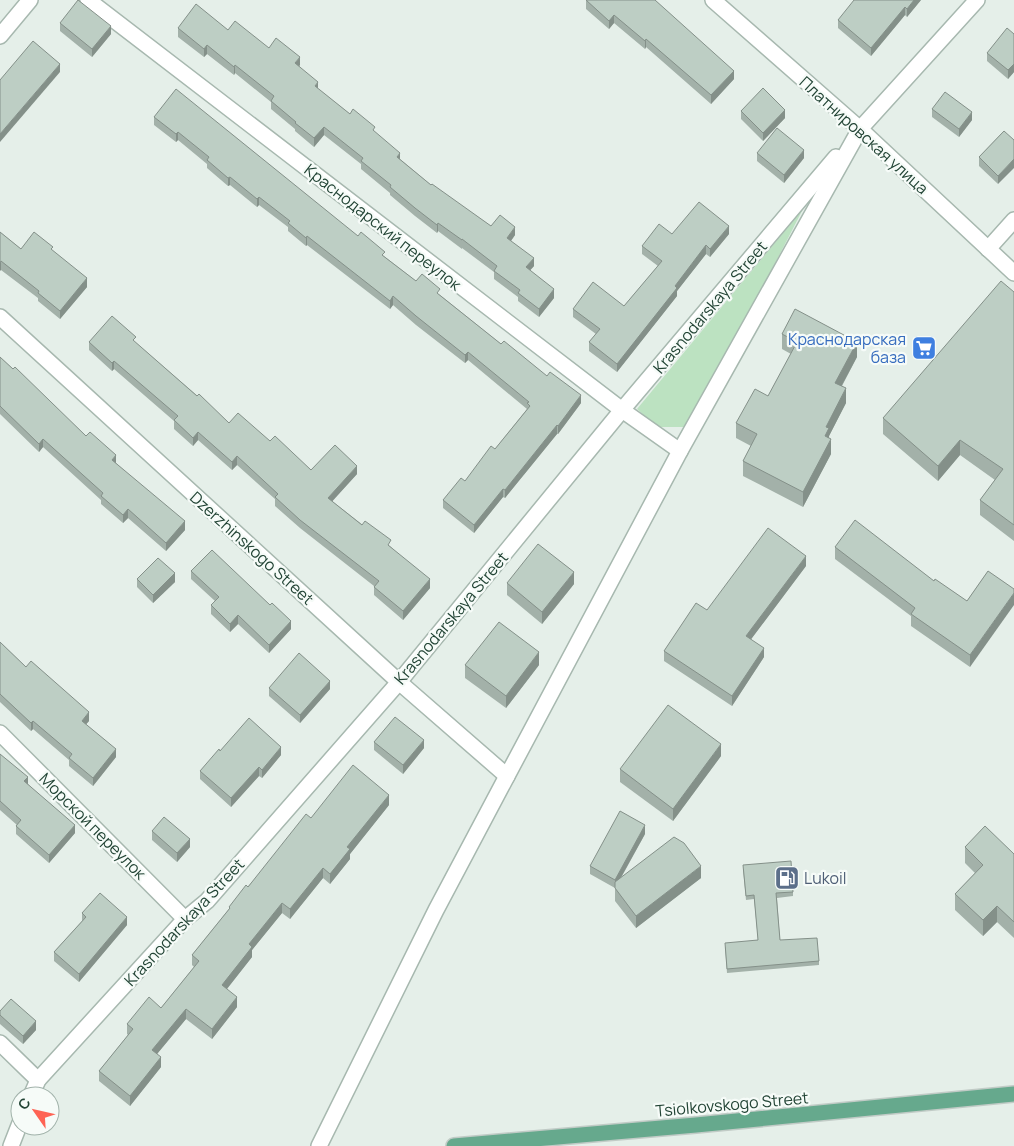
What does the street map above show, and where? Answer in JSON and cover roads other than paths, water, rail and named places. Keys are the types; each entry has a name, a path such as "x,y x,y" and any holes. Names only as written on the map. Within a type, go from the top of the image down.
{"main road":[{"name":"Tsiolkovskogo Street","path":"454,1146 1014,1094"}],"street":[{"path":"0,36 30,0"},
{"name":"Краснодарский переулок","path":"88,0 622,410 680,451"},
{"name":"Платнировская улица","path":"713,0 860,129 1014,273"},
{"name":"Krasnodarskaya Street","path":"35,1086 38,1080 185,919 207,901 399,682 622,410 860,129 977,0"},
{"name":"Krasnodarskaya Street","path":"319,1146 436,910 507,776 680,451 860,129"},
{"path":"988,249 1014,220"},
{"name":"Dzerzhinskogo Street","path":"0,317 399,682 507,776"},
{"name":"Морской переулок","path":"0,733 185,919"},
{"path":"0,1043 38,1080"}],"place":[{"name":"Краснодарская база","path":"924,348"},
{"name":"Lukoil","path":"787,878"}]}
